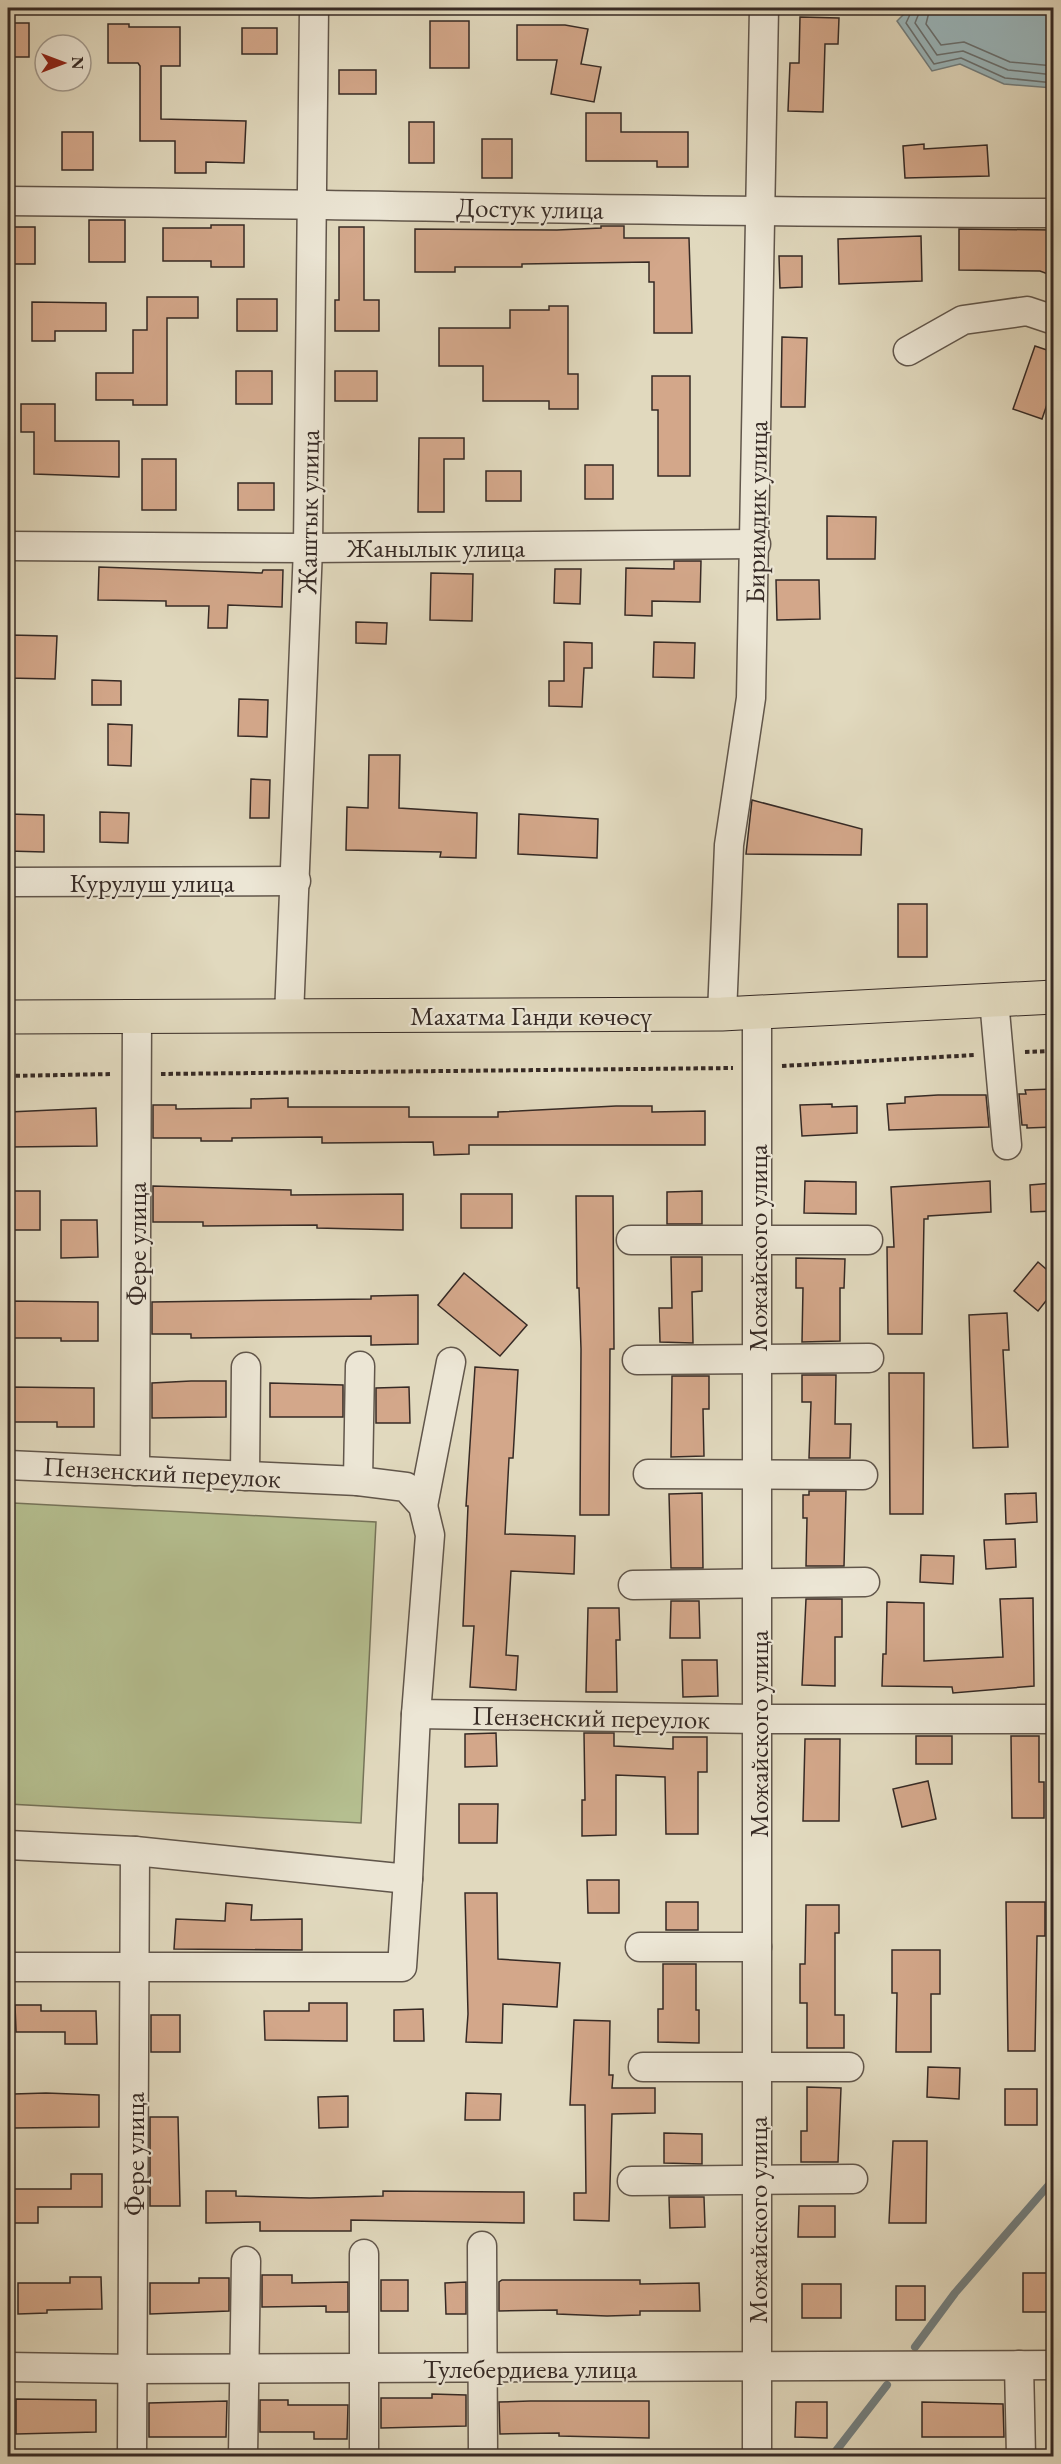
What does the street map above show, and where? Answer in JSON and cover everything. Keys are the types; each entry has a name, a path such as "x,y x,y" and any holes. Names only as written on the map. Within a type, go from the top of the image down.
{"main road":[{"name":"Махатма Ганди көчөсү","path":"8,1017 722,1014 1053,997"}],"street":[{"name":"Жаштык улица","path":"289,1016 308,548 314,8"},
{"name":"Биримдик улица","path":"722,1014 729,845 751,698 756,544 759,213 764,8"},
{"name":"Достук улица","path":"8,201 312,203 759,213 1053,213"},
{"path":"908,351 963,320 1027,311 1053,320"},
{"name":"Жанылык улица","path":"8,546 308,548 756,544"},
{"name":"Курулуш улица","path":"8,882 296,881"},
{"path":"994,1000 1007,1145"},
{"name":"Можайского улица","path":"757,2457 758,1012"},
{"name":"Фере улица","path":"135,1471 137,1017"},
{"path":"631,1240 868,1240"},
{"path":"637,1360 869,1358"},
{"path":"8,1967 135,1965 402,1967 416,1714 430,1535 423,1506 451,1362"},
{"path":"357,1481 360,1366"},
{"path":"245,1476 246,1367"},
{"name":"Пензенский переулок","path":"8,1465 357,1481 406,1487 423,1506"},
{"path":"648,1474 863,1474"},
{"path":"633,1585 865,1582"},
{"name":"Пензенский переулок","path":"416,1714 758,1719 1053,1719"},
{"path":"8,1845 135,1851 408,1879"},
{"name":"Фере улица","path":"132,2457 135,1851"},
{"path":"640,1947 758,1947"},
{"path":"643,2067 849,2067"},
{"path":"632,2181 853,2179"},
{"path":"482,2246 483,2457"},
{"path":"364,2254 364,2457"},
{"path":"243,2457 246,2261"},
{"path":"1019,2365 1021,2457"},
{"name":"Тулебердиева улица","path":"8,2367 245,2369 1053,2365"}],"path":[{"path":"8,1076 758,1068 1053,1051"}],"green space":[{"path":"13,1503 376,1522 361,1823 8,1804 8,1603"}],"water":[{"path":"910,8 1053,8 1053,88 1004,84 960,64 932,71 897,21"}],"building":[{"path":"800,17 839,18 838,44 825,44 823,112 788,111 790,63 799,63"},
{"path":"430,21 469,21 469,68 430,68"},
{"path":"8,23 29,23 29,57 8,57"},
{"path":"108,24 129,24 129,27 180,27 180,66 161,66 161,119 246,121 244,163 206,162 206,173 175,173 175,141 140,141 140,66 138,63 108,63"},
{"path":"517,25 565,25 588,29 581,64 601,67 594,102 551,94 557,60 517,60"},
{"path":"242,28 277,28 277,54 242,54"},
{"path":"339,70 376,70 376,94 339,94"},
{"path":"586,113 621,113 621,132 688,132 688,167 657,167 657,161 586,161"},
{"path":"409,122 434,122 434,163 409,163"},
{"path":"62,132 93,132 93,170 62,170"},
{"path":"482,139 512,139 512,178 482,178"},
{"path":"924,144 924,149 987,145 989,176 905,178 903,146"},
{"path":"89,220 125,220 125,262 89,262"},
{"path":"211,225 244,225 244,267 211,267 211,261 163,261 163,228 211,228"},
{"path":"601,226 624,226 624,238 689,238 692,333 654,333 654,282 649,282 649,262 522,264 522,267 455,267 455,272 415,272 415,229 557,230 601,228"},
{"path":"8,227 35,227 35,264 8,264"},
{"path":"339,227 364,227 364,300 379,300 379,331 335,331 335,300 339,300"},
{"path":"959,229 1053,230 1053,276 1040,271 959,270"},
{"path":"921,236 922,281 839,284 838,239"},
{"path":"779,256 802,256 802,287 780,288"},
{"path":"147,297 198,297 198,318 167,318 167,405 133,405 133,400 96,400 96,373 133,373 133,330 147,330"},
{"path":"237,299 277,299 277,331 237,331"},
{"path":"32,302 106,303 106,331 55,331 55,341 32,341"},
{"path":"549,306 568,306 568,374 578,374 578,409 549,409 549,401 483,401 483,366 439,366 439,328 510,328 510,310 549,310"},
{"path":"782,337 807,338 805,407 781,407"},
{"path":"1035,346 1053,352 1053,387 1042,419 1013,409"},
{"path":"236,371 272,371 272,404 236,404"},
{"path":"335,371 377,371 377,401 335,401"},
{"path":"652,376 690,376 690,476 658,476 658,410 652,410"},
{"path":"21,404 55,404 55,441 119,441 119,477 34,474 34,432 21,432"},
{"path":"419,438 464,438 464,459 444,459 444,512 418,512"},
{"path":"142,459 176,459 176,510 142,510"},
{"path":"585,465 613,465 613,499 585,499"},
{"path":"486,471 521,471 521,501 486,501"},
{"path":"238,483 274,483 274,510 238,510"},
{"path":"827,516 876,517 875,559 827,559"},
{"path":"674,561 701,561 700,602 652,601 652,616 625,615 626,568 674,569"},
{"path":"99,567 262,573 263,570 283,570 282,607 228,605 227,628 208,628 209,606 166,606 166,601 98,600"},
{"path":"555,569 581,569 580,604 554,603"},
{"path":"431,573 473,574 472,621 430,620"},
{"path":"776,580 819,580 820,619 777,620"},
{"path":"356,622 387,623 386,644 356,643"},
{"path":"9,635 57,636 55,679 8,678"},
{"path":"564,642 592,643 592,668 584,668 582,707 549,706 549,681 564,681"},
{"path":"654,642 695,643 694,678 653,677"},
{"path":"92,680 121,681 121,705 92,705"},
{"path":"239,699 268,700 267,737 238,736"},
{"path":"108,724 132,725 131,766 108,765"},
{"path":"369,755 400,755 399,808 477,813 476,858 440,857 441,852 346,850 347,807 368,808"},
{"path":"251,779 270,780 269,818 250,818"},
{"path":"752,800 862,829 861,855 746,854"},
{"path":"100,812 129,813 128,843 100,842"},
{"path":"8,814 44,815 44,852 8,851"},
{"path":"519,814 598,819 597,858 518,854"},
{"path":"898,904 927,904 927,957 898,957"},
{"path":"1053,1089 1053,1127 1027,1128 1027,1125 1022,1125 1019,1094 1026,1094 1025,1090"},
{"path":"986,1095 989,1127 889,1130 887,1104 905,1103 905,1097"},
{"path":"288,1098 288,1107 409,1107 409,1117 498,1117 498,1112 616,1106 652,1106 652,1112 705,1111 705,1145 469,1145 469,1154 434,1155 433,1142 322,1143 322,1137 232,1138 232,1141 201,1141 201,1138 153,1138 153,1105 176,1105 176,1109 251,1108 251,1099"},
{"path":"832,1104 832,1107 857,1106 857,1133 802,1136 800,1105"},
{"path":"96,1108 97,1146 9,1147 9,1112"},
{"path":"805,1181 856,1182 856,1214 804,1213"},
{"path":"990,1181 991,1212 928,1216 928,1219 924,1219 922,1334 888,1334 887,1247 894,1247 891,1187"},
{"path":"1053,1183 1053,1211 1031,1212 1030,1185"},
{"path":"153,1186 291,1190 291,1195 403,1194 403,1230 317,1228 317,1225 203,1226 203,1222 153,1222"},
{"path":"8,1191 40,1191 40,1230 8,1230"},
{"path":"702,1191 702,1224 667,1224 667,1192"},
{"path":"461,1194 512,1194 512,1228 461,1228"},
{"path":"576,1196 613,1196 614,1349 610,1349 609,1515 580,1515 581,1349 579,1288 577,1288"},
{"path":"61,1220 97,1220 98,1257 61,1258"},
{"path":"671,1257 702,1257 702,1291 692,1292 693,1343 660,1342 659,1308 672,1308"},
{"path":"796,1258 845,1259 844,1288 840,1288 840,1341 802,1342 803,1288 796,1288"},
{"path":"1038,1262 1053,1275 1053,1292 1038,1311 1014,1291"},
{"path":"464,1273 527,1325 500,1356 438,1305"},
{"path":"418,1295 418,1344 371,1345 371,1336 191,1338 191,1334 152,1334 152,1302 371,1299 371,1296"},
{"path":"8,1301 98,1302 98,1341 8,1338"},
{"path":"1007,1313 1009,1350 1003,1350 1008,1447 973,1448 969,1315"},
{"path":"475,1367 518,1370 513,1458 509,1458 505,1534 575,1536 574,1574 511,1571 506,1655 518,1656 516,1690 470,1687 474,1626 463,1626 468,1506 466,1506"},
{"path":"889,1373 924,1373 923,1514 890,1514"},
{"path":"802,1375 836,1375 835,1424 851,1424 850,1458 809,1458 811,1402 802,1402"},
{"path":"672,1376 709,1376 709,1409 703,1409 704,1456 671,1457"},
{"path":"226,1381 226,1417 152,1418 152,1383"},
{"path":"270,1383 343,1385 343,1417 270,1417"},
{"path":"9,1387 94,1388 94,1427 57,1427 57,1422 9,1422"},
{"path":"409,1387 410,1423 376,1423 376,1388"},
{"path":"809,1491 846,1491 844,1566 806,1566 807,1518 803,1518 803,1495 809,1495"},
{"path":"702,1493 703,1568 671,1568 669,1494"},
{"path":"1036,1493 1037,1522 1006,1524 1005,1494"},
{"path":"1015,1539 1016,1567 986,1569 984,1540"},
{"path":"921,1555 954,1556 953,1584 920,1582"},
{"path":"1033,1598 1034,1686 953,1693 952,1687 882,1686 883,1654 886,1654 887,1602 924,1603 924,1661 1003,1657 1000,1599"},
{"path":"806,1599 842,1599 842,1637 835,1637 835,1686 802,1685"},
{"path":"671,1601 699,1601 700,1638 670,1638"},
{"path":"588,1608 619,1608 620,1640 616,1640 617,1692 586,1692"},
{"path":"682,1660 717,1660 718,1696 683,1697"},
{"path":"496,1733 497,1766 465,1767 465,1734"},
{"path":"584,1733 614,1733 614,1746 673,1749 673,1737 707,1737 707,1772 698,1772 698,1834 666,1834 665,1777 616,1775 616,1835 582,1836 582,1800 585,1800"},
{"path":"916,1736 952,1736 952,1764 916,1764"},
{"path":"1011,1736 1039,1736 1039,1782 1044,1782 1044,1818 1012,1818"},
{"path":"805,1739 840,1739 839,1821 803,1821"},
{"path":"928,1781 936,1819 902,1827 893,1789"},
{"path":"459,1804 498,1804 497,1843 459,1843"},
{"path":"587,1880 619,1880 619,1913 588,1913"},
{"path":"465,1893 497,1893 498,1959 560,1963 557,2007 503,2004 502,2043 466,2042 468,2014"},
{"path":"666,1902 698,1902 698,1930 666,1930"},
{"path":"1006,1902 1045,1902 1045,1936 1037,1936 1035,2051 1008,2051"},
{"path":"226,1903 252,1905 251,1920 302,1919 302,1950 174,1949 176,1919 225,1921"},
{"path":"806,1905 839,1905 839,1933 835,1933 835,2015 844,2015 844,2048 807,2048 807,2003 800,2003 800,1964 805,1964"},
{"path":"892,1950 940,1950 940,1994 931,1994 931,2052 896,2052 897,1993 892,1993"},
{"path":"663,1964 696,1964 699,2043 658,2042 658,2009 663,2009"},
{"path":"309,2003 347,2003 347,2041 265,2040 264,2011 309,2011"},
{"path":"15,2005 41,2005 41,2011 96,2011 97,2044 65,2044 65,2032 16,2032"},
{"path":"423,2009 424,2041 394,2041 394,2010"},
{"path":"151,2015 180,2015 180,2052 151,2052"},
{"path":"574,2020 610,2021 609,2075 613,2075 612,2088 655,2088 655,2113 612,2114 609,2221 574,2220 574,2193 586,2193 585,2105 570,2105"},
{"path":"928,2067 960,2068 959,2099 927,2097"},
{"path":"807,2087 841,2088 838,2162 801,2162 801,2131 807,2131"},
{"path":"1005,2089 1037,2089 1037,2125 1005,2125"},
{"path":"466,2093 501,2094 500,2120 465,2120"},
{"path":"14,2094 99,2095 99,2127 14,2128"},
{"path":"348,2096 348,2127 319,2128 318,2097"},
{"path":"150,2117 178,2117 180,2206 150,2206"},
{"path":"664,2133 702,2134 702,2164 664,2163"},
{"path":"893,2141 927,2141 926,2223 889,2223"},
{"path":"71,2174 102,2174 102,2207 38,2207 38,2223 8,2223 8,2189 71,2189"},
{"path":"206,2191 236,2191 236,2196 310,2198 383,2196 383,2191 524,2192 524,2223 351,2220 351,2231 260,2231 260,2222 206,2223"},
{"path":"669,2197 704,2197 705,2227 670,2228"},
{"path":"799,2206 835,2206 835,2237 798,2237"},
{"path":"1023,2273 1053,2273 1053,2312 1023,2312"},
{"path":"262,2275 292,2275 292,2283 348,2282 348,2312 326,2312 326,2306 262,2307"},
{"path":"70,2277 101,2277 102,2309 47,2310 47,2313 18,2314 18,2283 70,2283"},
{"path":"199,2278 229,2278 229,2311 150,2314 150,2283 199,2283"},
{"path":"381,2280 408,2280 408,2311 381,2311"},
{"path":"502,2280 640,2280 640,2284 699,2283 700,2311 640,2311 640,2315 607,2316 557,2314 557,2310 499,2311 499,2282"},
{"path":"466,2282 466,2314 446,2314 445,2283"},
{"path":"802,2284 841,2284 841,2318 802,2318"},
{"path":"896,2286 925,2286 925,2320 896,2320"},
{"path":"432,2394 466,2395 466,2426 381,2428 381,2398 432,2398"},
{"path":"16,2399 96,2400 96,2432 16,2434"},
{"path":"260,2400 288,2400 288,2405 348,2405 347,2439 314,2439 314,2432 260,2432"},
{"path":"227,2401 226,2437 149,2437 149,2403"},
{"path":"649,2401 649,2438 559,2436 559,2433 500,2434 499,2402"},
{"path":"796,2402 827,2402 827,2438 795,2437"},
{"path":"922,2402 1003,2404 1004,2437 922,2437"}],"waterway":[{"path":"915,2347 955,2293 1054,2179"},
{"path":"832,2456 887,2385"}]}
